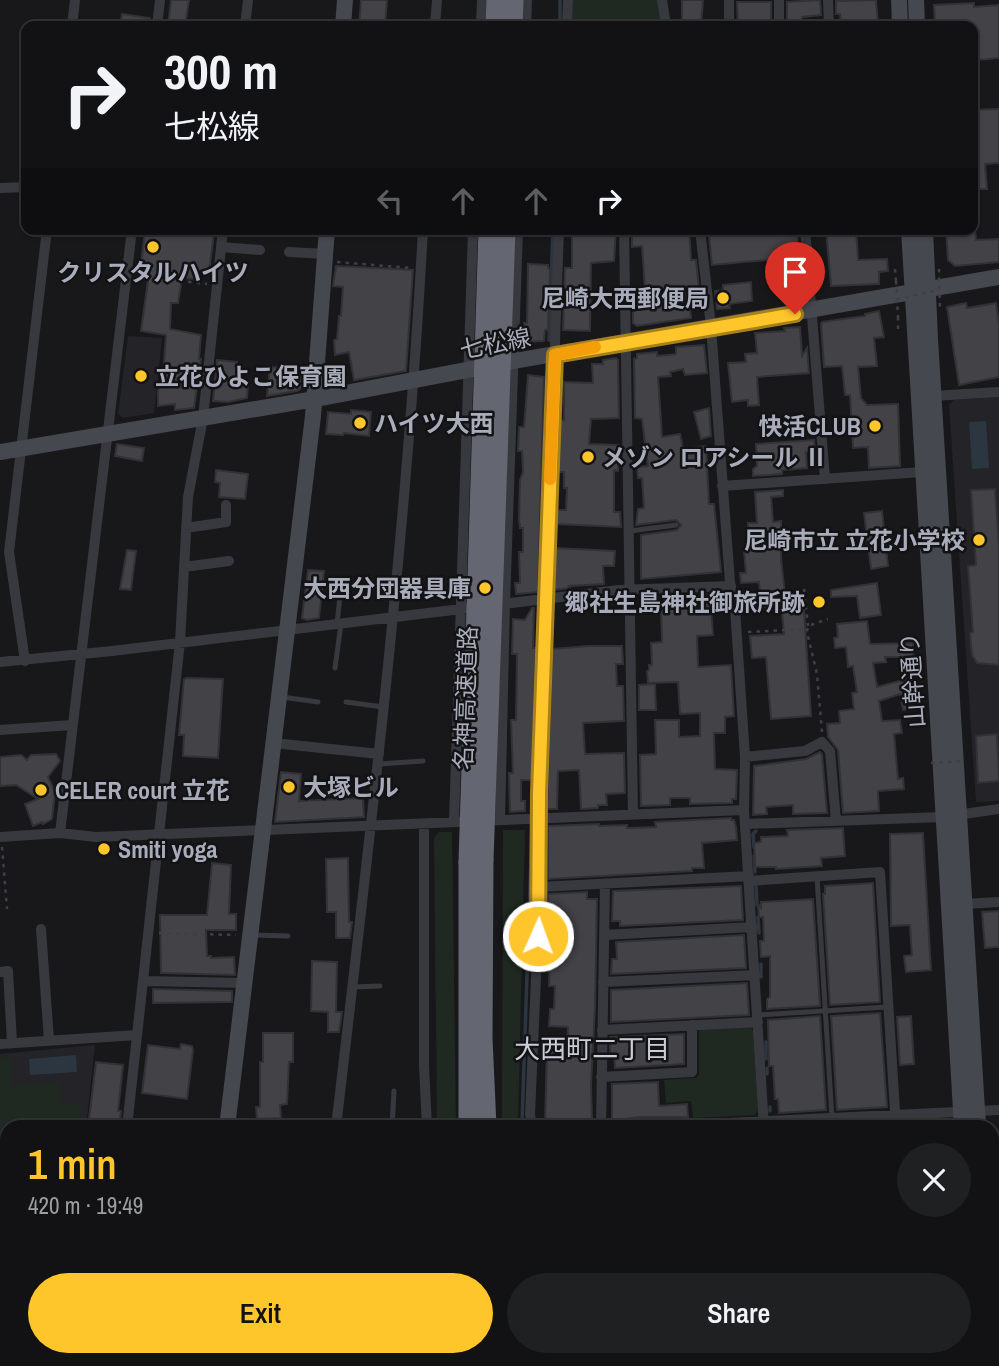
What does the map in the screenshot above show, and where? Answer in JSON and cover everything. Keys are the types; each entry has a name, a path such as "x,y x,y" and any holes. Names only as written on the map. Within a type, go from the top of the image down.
{"highway":[{"path":"495,21 496,0"},
{"path":"513,21 514,0"},
{"name":"名神高速道路","path":"468,1120 488,235"},
{"name":"名神高速道路","path":"487,1120 476,861 506,235"}],"street":[{"path":"73,21 75,0"},
{"path":"158,21 160,0"},
{"path":"246,21 248,0"},
{"path":"343,21 345,0"},
{"path":"435,21 437,0"},
{"path":"481,21 482,0"},
{"path":"526,21 527,0"},
{"path":"567,21 568,0"},
{"path":"662,0 665,21"},
{"path":"729,0 729,21"},
{"path":"779,0 779,21"},
{"path":"828,0 829,21"},
{"path":"899,0 900,21"},
{"path":"916,0 918,21"},
{"path":"0,188 21,187"},
{"path":"25,661 9,552 46,235"},
{"path":"60,833 131,235"},
{"path":"128,1120 180,642 190,483 202,418 222,235"},
{"path":"227,1120 315,400 327,235"},
{"path":"337,1120 379,759 414,381 424,235"},
{"path":"454,822 473,235"},
{"path":"500,820 518,235"},
{"path":"531,1120 540,887 545,599 559,235"},
{"path":"624,235 633,815"},
{"path":"701,235 711,327 746,757 744,810 764,1120"},
{"path":"806,235 825,479"},
{"name":"山幹通り","path":"910,235 933,396 951,815 970,1119"},
{"name":"山幹通り","path":"924,235 919,293 922,472 951,815 964,905 970,1119"},
{"path":"221,247 260,250"},
{"path":"289,253 325,258"},
{"name":"七松線","path":"0,452 315,400 625,341 919,293 999,277"},
{"path":"933,396 999,392"},
{"path":"722,486 922,472"},
{"path":"186,528 226,522 226,505"},
{"path":"184,567 229,561"},
{"path":"0,662 81,655 628,590 731,586"},
{"path":"0,730 72,725"},
{"path":"746,757 805,751 822,742 830,751 836,821"},
{"path":"273,743 379,759"},
{"path":"1,837 60,833 96,838 744,810"},
{"path":"745,824 951,815 999,810"},
{"path":"424,824 424,1066 427,1120"},
{"path":"540,887 880,873 895,1120"},
{"path":"601,1120 605,884"},
{"path":"964,905 999,902"},
{"path":"604,935 753,927"},
{"path":"41,929 49,1040"},
{"path":"0,972 8,971 12,1044"},
{"path":"603,982 755,975"},
{"path":"144,981 244,983"},
{"path":"602,1030 758,1018"},
{"path":"601,1077 692,1073 692,1025"},
{"path":"0,1044 136,1035"},
{"path":"932,1120 970,1119 999,1110"},
{"path":"809,1120 874,1120"}],"lane":[{"path":"628,531 676,525"},
{"path":"335,668 341,587"},
{"path":"279,696 318,702"},
{"path":"346,702 383,707"},
{"path":"379,759 423,761"},
{"path":"817,877 832,1118"},
{"path":"250,935 288,936"},
{"path":"353,987 380,986"},
{"path":"758,1018 889,1007"},
{"path":"392,1120 394,1091"}],"path":[{"path":"325,258 421,268"},
{"path":"128,266 183,273 182,281"},
{"path":"898,317 939,269"},
{"path":"174,280 217,285"},
{"path":"896,281 919,293 940,312"},
{"path":"804,589 817,674 822,742"},
{"path":"737,632 808,627 828,620"},
{"path":"931,763 964,761"},
{"path":"1,837 7,909"},
{"path":"149,933 250,935"}],"shaded area":[{"path":"573,0 657,0 660,21 572,21"},
{"name":"立花ひよこ保育園","path":"128,336 162,338 154,413 123,418 118,414"},
{"name":"尼崎市立 立花小学校","path":"999,397 999,801 976,802 949,405 954,400"},
{"path":"986,421 989,468 972,469 969,422"},
{"path":"503,830 525,830 518,1120 502,1120"},
{"path":"439,832 452,832 456,1120 437,1118 434,838"},
{"path":"750,1026 753,1031 758,1110 755,1115 693,1118 691,1101 666,1103 664,1080 696,1078 699,1075 701,1029"},
{"path":"95,1045 87,1120 0,1120 0,1054"},
{"path":"76,1055 77,1072 30,1075 29,1059"},
{"path":"12,1057 13,1085 60,1082 62,1104 83,1101 80,1120 0,1120 0,1058"}],"building":[{"path":"171,0 189,0 186,21 169,21"},
{"path":"361,0 387,0 385,21 359,21"},
{"path":"682,0 703,0 701,21 682,21"},
{"path":"820,0 821,15 802,17 802,21 787,21 787,2"},
{"path":"876,0 878,21 841,21 840,14 836,14 836,1"},
{"path":"737,2 771,2 771,21 738,21"},
{"path":"934,5 999,5 999,58 979,60 978,21 935,21"},
{"path":"122,14 150,18 150,21 121,21"},
{"path":"999,109 999,163 985,164 987,189 978,189 978,110"},
{"path":"144,235 214,235 209,272 196,271 195,279 182,278 178,303 171,303 170,329 201,335 201,359 194,408 175,410 175,404 158,406 166,335 141,331 150,266 141,265"},
{"path":"572,235 616,235 614,261 591,263 590,331 563,330 565,268 572,268"},
{"path":"632,235 689,235 691,260 696,260 701,308 690,309 691,318 637,326 633,323 633,289 645,289 642,246 632,247"},
{"path":"709,235 797,235 799,257 712,265"},
{"path":"827,235 856,235 858,260 887,259 888,271 879,272 879,284 831,286"},
{"path":"946,235 976,235 976,240 999,239 999,262 955,266 948,260"},
{"path":"528,264 548,265 550,268 548,330 545,330 544,341 524,342"},
{"path":"336,266 413,270 406,371 354,380 349,352 335,355 334,340 337,339 341,316 343,287 333,286"},
{"path":"751,282 752,301 729,304 730,308 717,309 715,291 723,290 723,285"},
{"path":"966,303 967,308 996,303 999,324 999,377 959,385 947,307"},
{"path":"879,311 884,337 874,338 877,366 858,367 861,398 867,405 898,404 900,466 869,468 868,447 853,448 850,395 845,395 842,366 824,367 821,324"},
{"path":"800,327 802,356 807,348 809,373 757,377 759,405 748,406 748,400 732,402 728,363 746,362 745,354 757,353 755,333"},
{"path":"704,345 707,373 685,375 683,369 670,372 671,376 658,377 662,437 680,434 683,449 706,446 709,504 714,504 721,572 641,579 641,535 677,530 681,525 676,520 636,525 638,509 644,508 642,478 638,478 637,467 648,466 642,419 635,418 634,359 637,354 676,354 676,347"},
{"path":"616,358 619,418 591,419 589,444 619,445 618,471 614,470 614,512 620,512 621,527 556,524 557,510 566,510 567,488 564,488 564,472 558,472 560,420 564,420 564,382 593,383 592,364 603,364 603,360"},
{"path":"217,360 237,362 235,382 248,385 247,398 228,402 213,401"},
{"path":"270,367 306,369 305,386 297,391 267,396"},
{"path":"528,375 544,377 538,592 516,594 515,583 520,583 519,552 523,552 523,528 520,528 519,519 520,480 523,472 522,451 518,451 519,427 524,427"},
{"path":"709,408 711,436 701,439 694,412"},
{"path":"351,410 371,412 369,436 326,434 328,412 351,414"},
{"path":"814,440 815,451 806,452 807,468 782,470 782,474 753,476 753,469 757,466 756,444"},
{"path":"117,444 144,448 142,461 115,456"},
{"path":"216,470 248,474 245,499 219,497 220,483 215,482"},
{"path":"995,489 999,547 999,665 977,663 972,655 968,566 976,565 971,490"},
{"path":"783,490 783,496 771,497 773,522 781,521 781,558 786,605 761,607 759,582 741,583 740,573 746,573 744,552 748,552 748,523 757,523 755,492"},
{"path":"882,511 888,566 871,569 864,513"},
{"path":"556,548 615,551 614,566 603,566 604,584 569,586 570,588 554,590"},
{"path":"127,550 136,551 131,590 120,589"},
{"path":"308,570 324,571 319,618 307,620 302,618"},
{"path":"877,583 881,615 860,618 857,596 831,597 831,590"},
{"path":"724,594 727,607 711,608 713,635 697,636 698,667 731,665 734,716 725,717 725,733 714,733 715,769 737,770 736,799 732,799 732,803 690,804 690,798 670,798 670,805 641,806 640,755 656,754 655,720 679,720 679,737 700,736 700,713 680,714 678,682 648,683 647,671 649,665 652,665 651,643 662,642 661,607 689,606 688,604 696,603 696,595"},
{"path":"532,608 533,648 536,648 532,780 521,780 521,801 525,801 525,811 510,812 509,773 513,773 511,720 516,720 517,654 512,654 513,619 525,620"},
{"path":"804,610 811,716 771,719 766,657 752,658 750,636 784,634 782,612"},
{"path":"867,621 870,644 913,643 913,657 885,657 886,662 873,663 877,687 911,678 916,707 903,710 900,694 879,701 882,721 900,720 902,733 894,734 898,779 903,778 904,789 878,791 879,811 843,813 838,750 828,737 827,724 840,723 839,711 854,709 852,693 857,692 853,666 848,667 846,647 835,648 834,638 838,637 837,624"},
{"path":"622,646 623,664 616,664 617,686 623,686 624,721 583,723 585,754 624,753 625,793 606,794 607,805 581,809 579,770 558,771 557,809 547,809 552,649"},
{"path":"184,679 223,679 218,758 183,756 184,735 179,735"},
{"path":"655,684 656,710 639,710 639,685"},
{"path":"997,734 999,781 978,783 976,736"},
{"path":"820,752 827,813 793,814 793,805 766,807 767,814 753,815 754,766 806,759"},
{"name":"CELER court 立花","path":"56,754 60,761 48,777 55,792 52,819 33,826 25,804 38,799 16,785 0,786 0,757 21,755 27,760 31,755"},
{"path":"281,772 301,774 299,801 363,798 364,817 275,822"},
{"path":"731,818 736,827 737,840 702,843 704,868 692,868 692,871 548,879 548,826 599,824 627,825 627,828 656,827 655,822"},
{"path":"843,828 845,856 821,858 822,866 776,869 755,867 754,843 761,842 761,837 788,836 787,830"},
{"path":"923,833 931,970 906,972 904,956 912,955 910,925 891,926 890,834"},
{"path":"348,858 349,922 352,922 350,938 336,938 336,912 327,912 326,859"},
{"path":"212,863 231,865 229,914 236,914 236,930 206,930 207,956 234,957 235,975 161,973 160,915 207,915"},
{"path":"873,883 880,1002 830,1005 823,894 825,886"},
{"path":"741,886 743,920 620,926 620,921 612,921 613,891"},
{"path":"587,892 587,899 597,899 592,1119 545,1120 547,1047 567,1048 568,1027 549,1026 550,1009 554,1009 555,986 549,986 550,932 546,932 548,894"},
{"path":"813,899 820,1006 767,1009 767,999 770,997 770,956 761,957 760,941 764,941 763,917 759,917 758,904 761,908 761,902"},
{"path":"999,911 999,947 985,948 982,912"},
{"path":"744,935 746,968 611,974 612,959 617,959 616,942"},
{"path":"312,961 337,962 336,1012 342,1012 339,1032 328,1032 328,1012 311,1011"},
{"path":"747,983 749,1015 611,1022 611,990"},
{"path":"153,989 232,991 232,1002 153,1003"},
{"path":"880,1013 887,1107 837,1110 831,1016"},
{"path":"820,1016 826,1110 779,1113 778,1099 775,1099 773,1066 769,1066 768,1020"},
{"path":"911,1016 914,1064 900,1065 897,1017"},
{"path":"263,1033 293,1033 293,1062 289,1062 287,1104 280,1105 281,1118 257,1119 256,1107 260,1107"},
{"path":"684,1034 684,1064 615,1068 614,1053 610,1054 610,1037"},
{"path":"181,1044 192,1046 193,1050 187,1099 142,1093 148,1045 180,1049"},
{"path":"96,1062 123,1065 118,1111 121,1111 120,1120 89,1120"},
{"path":"658,1082 659,1106 687,1104 688,1117 612,1120 612,1084"}],"waterway":[{"path":"560,0 560,21"},
{"path":"549,340 553,235"},
{"path":"541,574 548,374"},
{"path":"533,810 540,605"},
{"path":"522,1120 532,827"},
{"path":"754,847 753,834 756,831"},
{"path":"754,856 755,872"},
{"path":"756,886 757,905"},
{"path":"758,917 759,933"},
{"path":"761,964 761,977"},
{"path":"766,1042 766,1059"},
{"path":"767,1068 767,1074"}],"slow traffic":[{"path":"550,479 555,355 595,347"}],"place":[{"name":"クリスタルハイツ","path":"153,247"},
{"name":"尼崎大西郵便局","path":"723,298"},
{"name":"立花ひよこ保育園","path":"141,376"},
{"name":"ハイツ大西","path":"360,423"},
{"name":"快活CLUB","path":"875,426"},
{"name":"メゾン ロアシール Ⅱ","path":"588,457"},
{"name":"尼崎市立 立花小学校","path":"979,540"},
{"name":"大西分団器具庫","path":"485,588"},
{"name":"郷社生島神社御旅所跡","path":"819,602"},
{"name":"大塚ビル","path":"289,787"},
{"name":"CELER court 立花","path":"41,790"},
{"name":"Smiti yoga","path":"104,849"}],"district":[{"name":"大西町二丁目","path":"592,1048"}],"route":[{"path":"538,936 539,793 555,355 795,314"}]}
